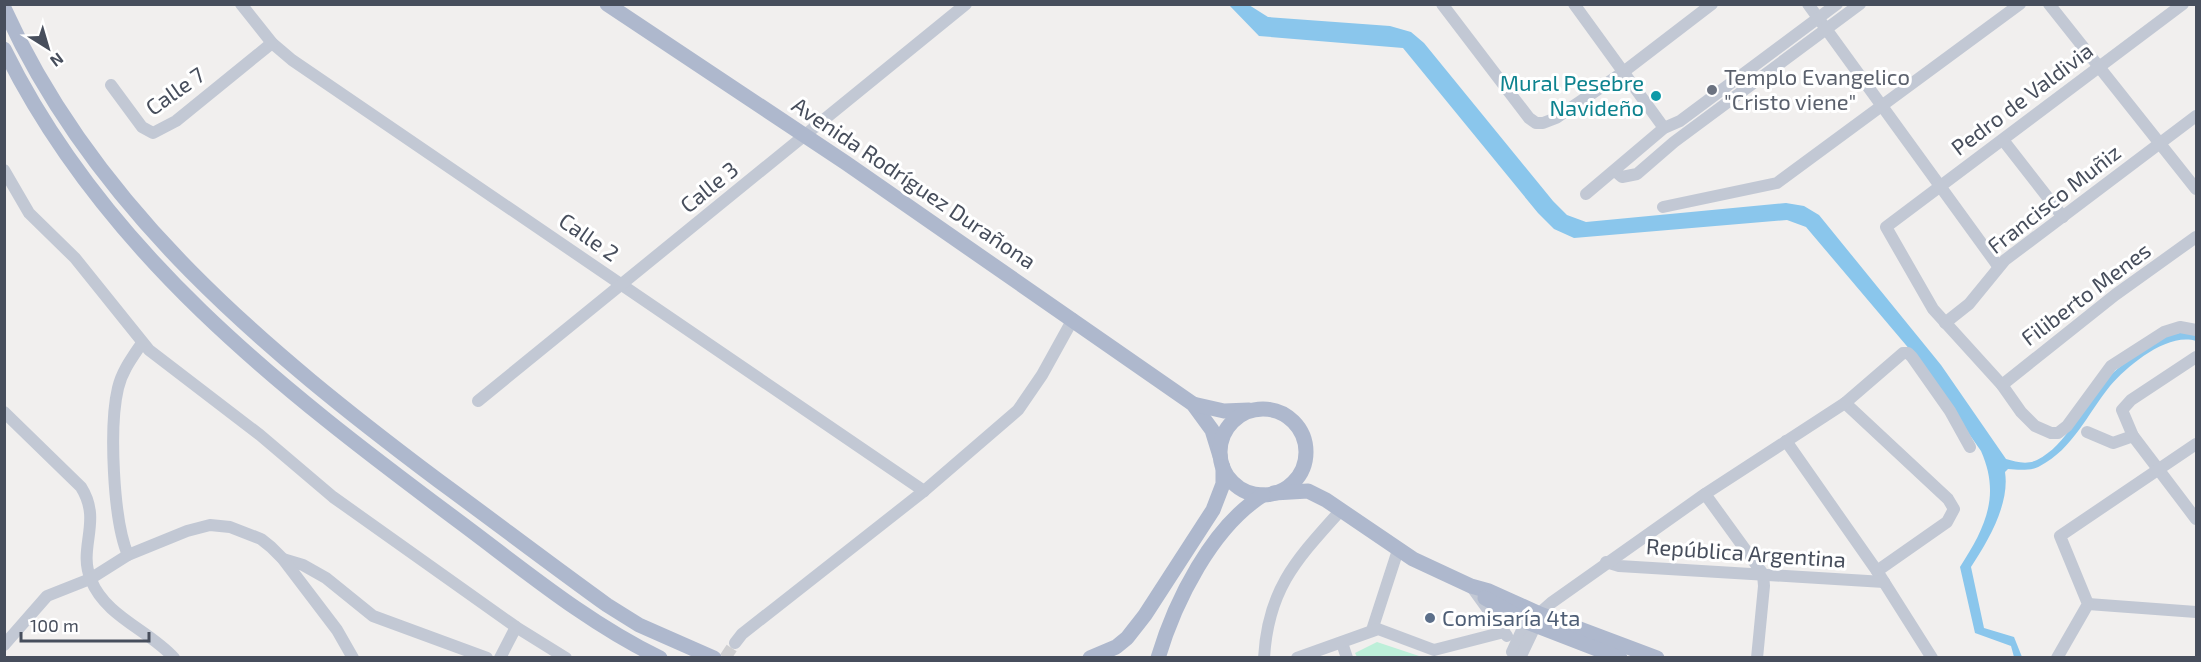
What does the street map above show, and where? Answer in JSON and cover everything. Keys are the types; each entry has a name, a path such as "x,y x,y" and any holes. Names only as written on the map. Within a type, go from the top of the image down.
{"main road":[{"name":"Avenida Rodríguez Durañona","path":"608,4 1073,319 1193,404"},
{"path":"4,8 31,61 88,150 163,244 217,300 379,436 607,605 639,624 714,657"},
{"path":"4,49 36,106 90,187 145,255 198,310 391,471 579,610 620,637 660,657"},
{"path":"1193,404 1224,411 1255,409 1278,411 1297,424 1303,435 1312,480 1326,500 1340,511 1398,550 1471,586 1489,591 1535,620 1620,657"},
{"path":"1090,657 1116,647 1127,638 1145,615 1213,510 1223,484 1221,462 1212,430 1193,404"},
{"path":"1255,409 1238,417 1225,431 1221,462 1231,480 1240,488 1268,494 1298,490 1326,500"},
{"path":"1158,657 1179,603 1230,522 1244,508 1296,480 1306,457"},
{"path":"1535,620 1657,657"}],"street":[{"name":"Calle 2","path":"241,4 272,43 292,60 924,491"},
{"name":"Calle 3","path":"478,401 966,4"},
{"path":"1442,4 1529,118 1536,123 1556,118 1622,73 1712,4"},
{"path":"1574,4 1664,128"},
{"path":"1808,4 1998,266"},
{"path":"1586,194 1664,128 1680,121 1837,4"},
{"path":"1615,171 1622,177 1638,174 1674,142 1860,4"},
{"path":"1663,207 1777,183 2020,4"},
{"path":"2049,4 2196,189"},
{"name":"Pedro de Valdivia","path":"1945,323 1933,309 1886,227 2183,4"},
{"name":"Calle 7","path":"111,85 142,127 153,133 176,121 272,43"},
{"name":"Francisco Muñiz","path":"1945,323 1969,304 1998,266 2196,116"},
{"path":"2004,140 2063,217"},
{"path":"4,170 29,213 75,258 142,343 333,496 516,627 566,657"},
{"name":"Filiberto Menes","path":"2002,385 2115,295 2196,237"},
{"path":"735,644 742,634 924,491 1018,410 1042,375 1073,319"},
{"path":"1945,323 2002,385 2028,420 2042,430 2055,434 2067,426 2111,366 2164,332 2180,327 2196,330"},
{"path":"128,555 117,521 114,415 124,369 142,343"},
{"path":"1515,656 1535,620 1606,562 1845,403 1898,356 1908,352 1950,411 1970,447"},
{"path":"2196,357 2131,400 2122,410 2133,436 2196,519"},
{"path":"1845,403 1948,499 1954,509 1947,522 1878,571"},
{"path":"4,412 81,487 89,499 92,511 87,549 90,579 105,603 144,630 174,657"},
{"path":"2087,432 2113,443 2133,436"},
{"path":"1786,441 1878,571 1932,657"},
{"path":"2088,604 2060,536 2196,444"},
{"path":"1706,494 1763,574 1764,586 1756,657"},
{"path":"1264,657 1269,615 1277,592 1340,511"},
{"path":"4,645 47,596 90,579 128,555 187,531 210,525 230,526 261,539 283,559 337,630 353,657"},
{"path":"1372,630 1398,550"},
{"path":"283,559 303,565 326,578 373,616 487,657"},
{"name":"República Argentina","path":"1606,562 1619,566 1884,582"},
{"path":"1471,586 1504,632 1515,656"},
{"path":"2088,604 2196,612"},
{"path":"2058,657 2088,604"},
{"path":"500,657 516,627"},
{"path":"1297,657 1342,643 1372,630 1384,631 1434,650 1504,632"},
{"path":"1342,643 1347,657"}],"green space":[{"path":"1377,642 1422,657 1357,657 1355,653"}],"water":[{"path":"1229,5 1249,5 1268,17 1390,26 1411,32 1424,43 1553,201 1567,215 1586,222 1786,203 1804,206 1819,215 1941,365 2006,459 2029,462 2048,453 2066,435 2095,393 2118,369 2164,338 2182,333 2196,333 2196,341 2185,339 2173,341 2149,352 2127,369 2102,396 2071,440 2052,459 2033,469 2008,469 2005,472 2006,484 2001,509 1991,534 1971,567 1984,628 2014,637 2022,657 2014,657 2011,646 1975,633 1960,567 1983,525 1990,497 1987,467 1981,451 1911,351 1806,227 1787,220 1574,238 1554,229 1538,213 1403,48 1259,36"}],"tunnel":[{"path":"725,658 735,643"}],"place":[{"name":"Templo Evangelico \"Cristo viene\"","path":"1712,90"},
{"name":"Mural Pesebre Navideño","path":"1656,96"},
{"name":"Comisaría 4ta","path":"1430,618"}]}
